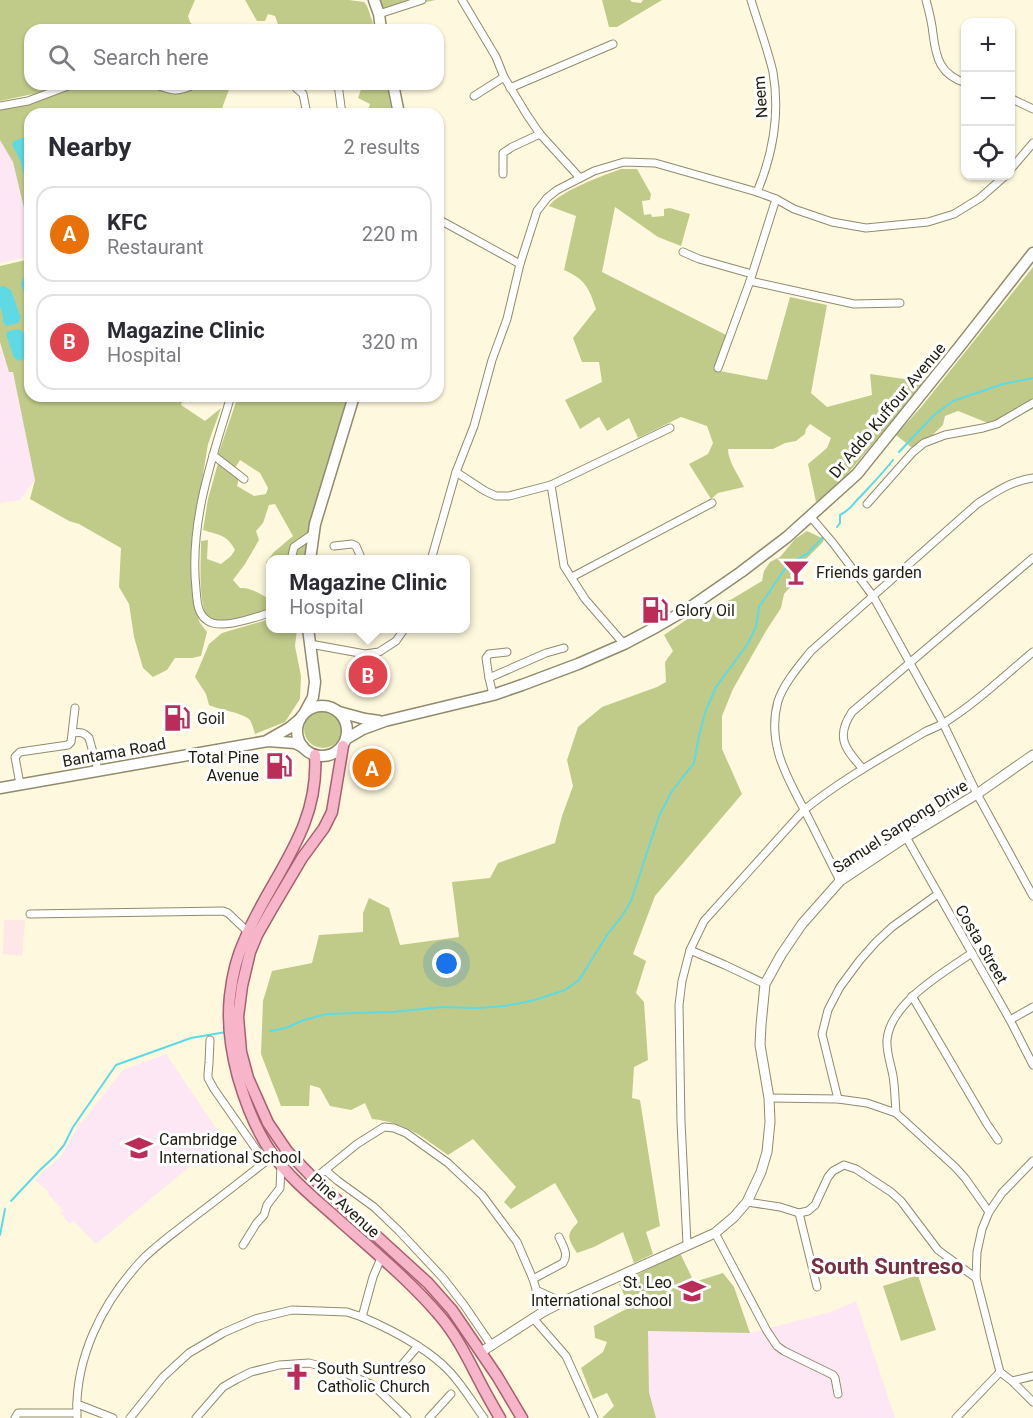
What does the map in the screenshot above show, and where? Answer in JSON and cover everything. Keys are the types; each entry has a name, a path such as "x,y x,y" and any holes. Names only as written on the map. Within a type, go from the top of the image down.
{"main road":[{"path":"374,0 379,14 378,24"},
{"path":"394,90 398,108"},
{"name":"Dr Addo Kuffour Avenue","path":"385,721 493,695 624,644 689,608 765,554 856,474 1033,253"},
{"path":"311,555 315,524 352,402"},
{"path":"309,633 315,682 321,695 344,718 347,726 345,743 332,812 284,888 250,952 238,1017 241,1053 252,1090 268,1123 287,1151 314,1179 428,1283 452,1310 522,1418"},
{"path":"315,682 312,697 297,730 298,739 308,752 328,756 363,729 385,721"},
{"path":"268,741 289,728 316,706 325,706 365,719 385,721"},
{"path":"268,741 290,742 303,747"},
{"name":"Bantama Road","path":"0,788 268,741"},
{"name":"Pine Avenue","path":"315,755 315,782 304,826 288,861 248,932 240,953 228,1010 235,1066 247,1105 269,1159 281,1165 302,1188 381,1258 440,1316 456,1337 500,1418"}],"street":[{"path":"379,14 422,0"},
{"path":"462,0 496,57 510,88 540,134 580,178"},
{"name":"Neem","path":"751,0 772,72 776,112 773,143 758,192"},
{"path":"926,0 935,50 941,64 948,75 961,82"},
{"path":"510,88 613,44"},
{"path":"474,96 504,76"},
{"path":"0,106 28,100 57,90"},
{"path":"168,90 184,90"},
{"path":"298,90 303,94 306,108"},
{"path":"339,90 341,108"},
{"path":"1015,100 1033,109"},
{"path":"503,174 502,153 540,134"},
{"path":"1015,165 1033,143"},
{"path":"432,555 456,472 474,426 492,360 507,320 520,264 537,211 557,190 594,171 624,162 655,163 758,192 794,209 832,222 866,228 928,222 954,214 980,198 1000,180"},
{"path":"718,368 776,199"},
{"path":"444,222 520,264"},
{"path":"683,252 751,277 854,304 900,303"},
{"path":"229,402 204,486 196,531 195,578 198,610 202,617 211,623 222,625 266,614"},
{"path":"867,504 924,443 945,435 997,424 1033,403"},
{"path":"456,472 496,496 509,496 550,485 670,428"},
{"path":"213,455 244,479"},
{"path":"840,881 780,760 774,726 779,700 790,679 811,651 977,504 1019,480 1033,478"},
{"path":"550,485 564,566 585,599 624,644"},
{"path":"572,577 712,503"},
{"path":"810,516 873,596 943,723 977,794 1033,896"},
{"path":"292,555 294,547 313,534"},
{"path":"334,546 352,544 356,546 360,555"},
{"path":"863,769 844,744 845,722 852,712 1033,558"},
{"path":"310,644 365,654 378,652 396,641 402,633"},
{"path":"489,678 546,653 564,648"},
{"path":"493,695 486,658 489,654 507,652"},
{"path":"687,1244 681,1122 679,1005 690,950 704,921 804,810 863,769 943,723 979,697 1033,652"},
{"path":"20,784 16,754 68,745 73,734 75,708"},
{"path":"73,734 80,732 89,738 98,770"},
{"name":"Samuel Sarpong Drive","path":"481,1352 548,1309 715,1233 734,1217 747,1202 761,1172 767,1152 770,1122 769,1098 760,1045 761,1025 765,984 781,955 802,924 840,881 977,794 1033,755"},
{"name":"Costa Street","path":"906,837 1010,1020 1033,1065"},
{"path":"838,1098 822,1034 828,1010 840,987 876,942 892,927 938,894"},
{"path":"30,914 218,910 228,913 248,932"},
{"path":"690,950 765,984"},
{"path":"896,1113 887,1040 894,1020 912,996 972,953"},
{"path":"912,996 998,1140"},
{"path":"1010,1020 1033,1007"},
{"path":"15,1418 18,1413 77,1415 78,1385 88,1344 118,1287 142,1260 169,1237 269,1159 214,1089 208,1078 210,1041"},
{"path":"769,1098 838,1098 867,1103 896,1113 955,1167 989,1212"},
{"path":"314,1179 357,1144 384,1127 406,1133 448,1163 482,1195 517,1242 536,1290 548,1309"},
{"path":"1033,1161 1002,1193 989,1212 982,1229 977,1252 976,1278 1000,1372 1033,1402"},
{"path":"243,1245 280,1188 281,1165"},
{"path":"747,1202 780,1207 799,1213 808,1211 815,1205 823,1184 833,1171 844,1165 850,1166 896,1197 909,1210 938,1250 976,1278"},
{"path":"325,1170 374,1207 399,1231 443,1278 492,1346"},
{"path":"799,1213 817,1287"},
{"path":"715,1233 777,1346 833,1375 838,1394"},
{"path":"533,1279 563,1263 567,1255 559,1237"},
{"path":"362,1317 376,1266 381,1258"},
{"path":"536,1290 562,1302"},
{"path":"130,1418 163,1377 189,1353 223,1333 255,1319 292,1310 347,1312 389,1329 418,1346 448,1369 484,1418"},
{"path":"533,1318 566,1356 594,1418"},
{"path":"401,1366 418,1346"},
{"path":"196,1418 223,1387 251,1372 279,1365 309,1364 342,1372 373,1385 407,1418"},
{"path":"956,1418 1000,1372"},
{"path":"1012,1381 1033,1376"},
{"path":"429,1418 451,1394"},
{"path":"77,1404 113,1418"}],"shaded area":[{"path":"0,118 24,188 24,257 0,263"},
{"path":"0,333 12,372 16,371 37,477 20,500 0,503"},
{"path":"4,920 25,920 22,956 3,954"},
{"name":"Cambridge International School","path":"166,1054 223,1139 96,1244 74,1221 70,1224 60,1213 63,1210 48,1194 49,1192 35,1180 61,1156 78,1127 123,1070"},
{"path":"856,1301 895,1418 656,1418 649,1392 648,1330 750,1333 831,1312"}],"green space":[{"path":"0,0 195,0 188,16 192,24 24,24 24,90 46,90 0,101"},
{"path":"245,0 364,2 373,23 278,24 275,16 268,14 265,21 257,21"},
{"path":"377,0 436,0 380,11"},
{"path":"602,0 630,0 641,3 643,0 662,0 617,27 609,27"},
{"path":"66,90 161,90 179,93 187,90 229,90 222,108 24,108 24,208 13,162 0,140 0,109"},
{"path":"361,90 388,90 391,108 369,108 370,104 358,98"},
{"path":"621,169 637,169 651,194 650,200 642,201 644,215 664,216 664,209 670,208 690,214 681,246 658,237 615,207 602,272 732,338 720,371 767,380 790,297 827,305 811,393 827,407 872,395 870,374 925,382 839,484 816,502 808,464 827,448 831,438 810,424 805,434 796,441 773,449 728,449 728,454 744,487 718,493 711,499 689,464 708,454 713,443 707,426 681,417 638,438 629,418 607,431 599,417 580,429 565,400 602,382 599,362 582,362 573,338 596,309 582,281 564,270 576,216 549,206 572,189"},
{"path":"24,260 24,402 182,402 181,405 205,421 221,408 208,444 192,541 192,573 197,615 207,632 201,656 175,658 167,670 153,677 143,668 134,637 129,604 119,587 121,548 30,499 35,480 13,372 9,372 0,342 0,266"},
{"path":"1033,267 1033,409 1011,419 988,423 958,411 945,416 943,425 916,451 896,435 922,406"},
{"path":"236,402 347,402 308,555 272,555 293,536 275,504 269,505 263,523 256,531 259,540 233,580 240,588 252,590 266,597 266,613 221,623 207,618 202,601 201,580 201,541 208,540 207,559 221,564 235,550 225,538 203,530 208,499 218,463 239,478 237,486 254,496 266,494 268,488 260,473 240,460 235,468 218,455"},
{"path":"807,531 824,539 823,542 790,575 793,584 784,594 781,608 733,689 722,716 722,749 742,794 655,896 633,954 646,961 636,993 644,1002 648,1060 634,1067 632,1098 640,1100 660,1226 646,1232 653,1254 634,1263 623,1232 577,1253 569,1237 578,1222 555,1183 511,1209 504,1202 516,1187 473,1139 448,1155 404,1127 372,1119 365,1103 351,1110 330,1106 320,1088 310,1085 309,1106 281,1106 261,1054 263,1001 272,971 312,963 319,935 363,932 363,913 369,898 389,908 400,945 459,937 452,882 490,878 498,863 555,843 573,786 567,760 578,727 602,707 666,682 665,662 673,651 664,635 686,620 732,599 762,581 764,571 770,562 780,557 795,539"},
{"path":"266,620 266,633 297,633 295,646 301,676 300,699 285,722 255,734 247,718 209,705 206,694 195,677 209,644 222,633"},
{"path":"323,710 336,716 342,729 336,742 323,748 310,742 304,729 310,716"},
{"path":"680,1253 694,1282 723,1273 734,1287 750,1333 648,1331 649,1392 656,1418 602,1418 614,1406 607,1393 593,1399 581,1368 603,1352 607,1342 595,1338 594,1326 630,1307 619,1284"},
{"path":"918,1275 936,1330 901,1341 883,1286"}],"water":[{"path":"24,137 24,176 20,160 12,144"},
{"path":"24,278 24,292 21,284"},
{"path":"4,286 11,290 21,318 18,323 7,326 3,322 0,306 0,287"},
{"path":"19,329 24,334 24,359 18,361 13,356 6,334"}],"waterway":[{"path":"899,452 934,415 953,401 1003,384 1033,378"},
{"path":"837,527 840,523 840,515 850,508 893,460"},
{"path":"270,1031 327,1014 392,1012 442,1007 505,1006 535,1000 565,990 579,980 631,901 659,816 672,791 694,763 706,710 716,687 747,645 756,627 759,607 784,570 807,554 824,536"},
{"path":"11,1201 64,1145 73,1127 116,1065 191,1038 226,1032"},
{"path":"0,1235 5,1209"}],"place":[{"name":"Friends garden","path":"796,572"},
{"name":"Glory Oil","path":"655,610"},
{"name":"Magazine Clinic","path":"368,675"},
{"name":"Goil","path":"177,718"},
{"name":"Total Pine Avenue","path":"279,766"},
{"name":"KFC","path":"372,768"},
{"name":"Cambridge International School","path":"139,1148"},
{"name":"St. Leo International school","path":"692,1291"},
{"name":"South Suntreso Catholic Church","path":"297,1377"}],"district":[{"name":"South Suntreso","path":"887,1266"}]}
